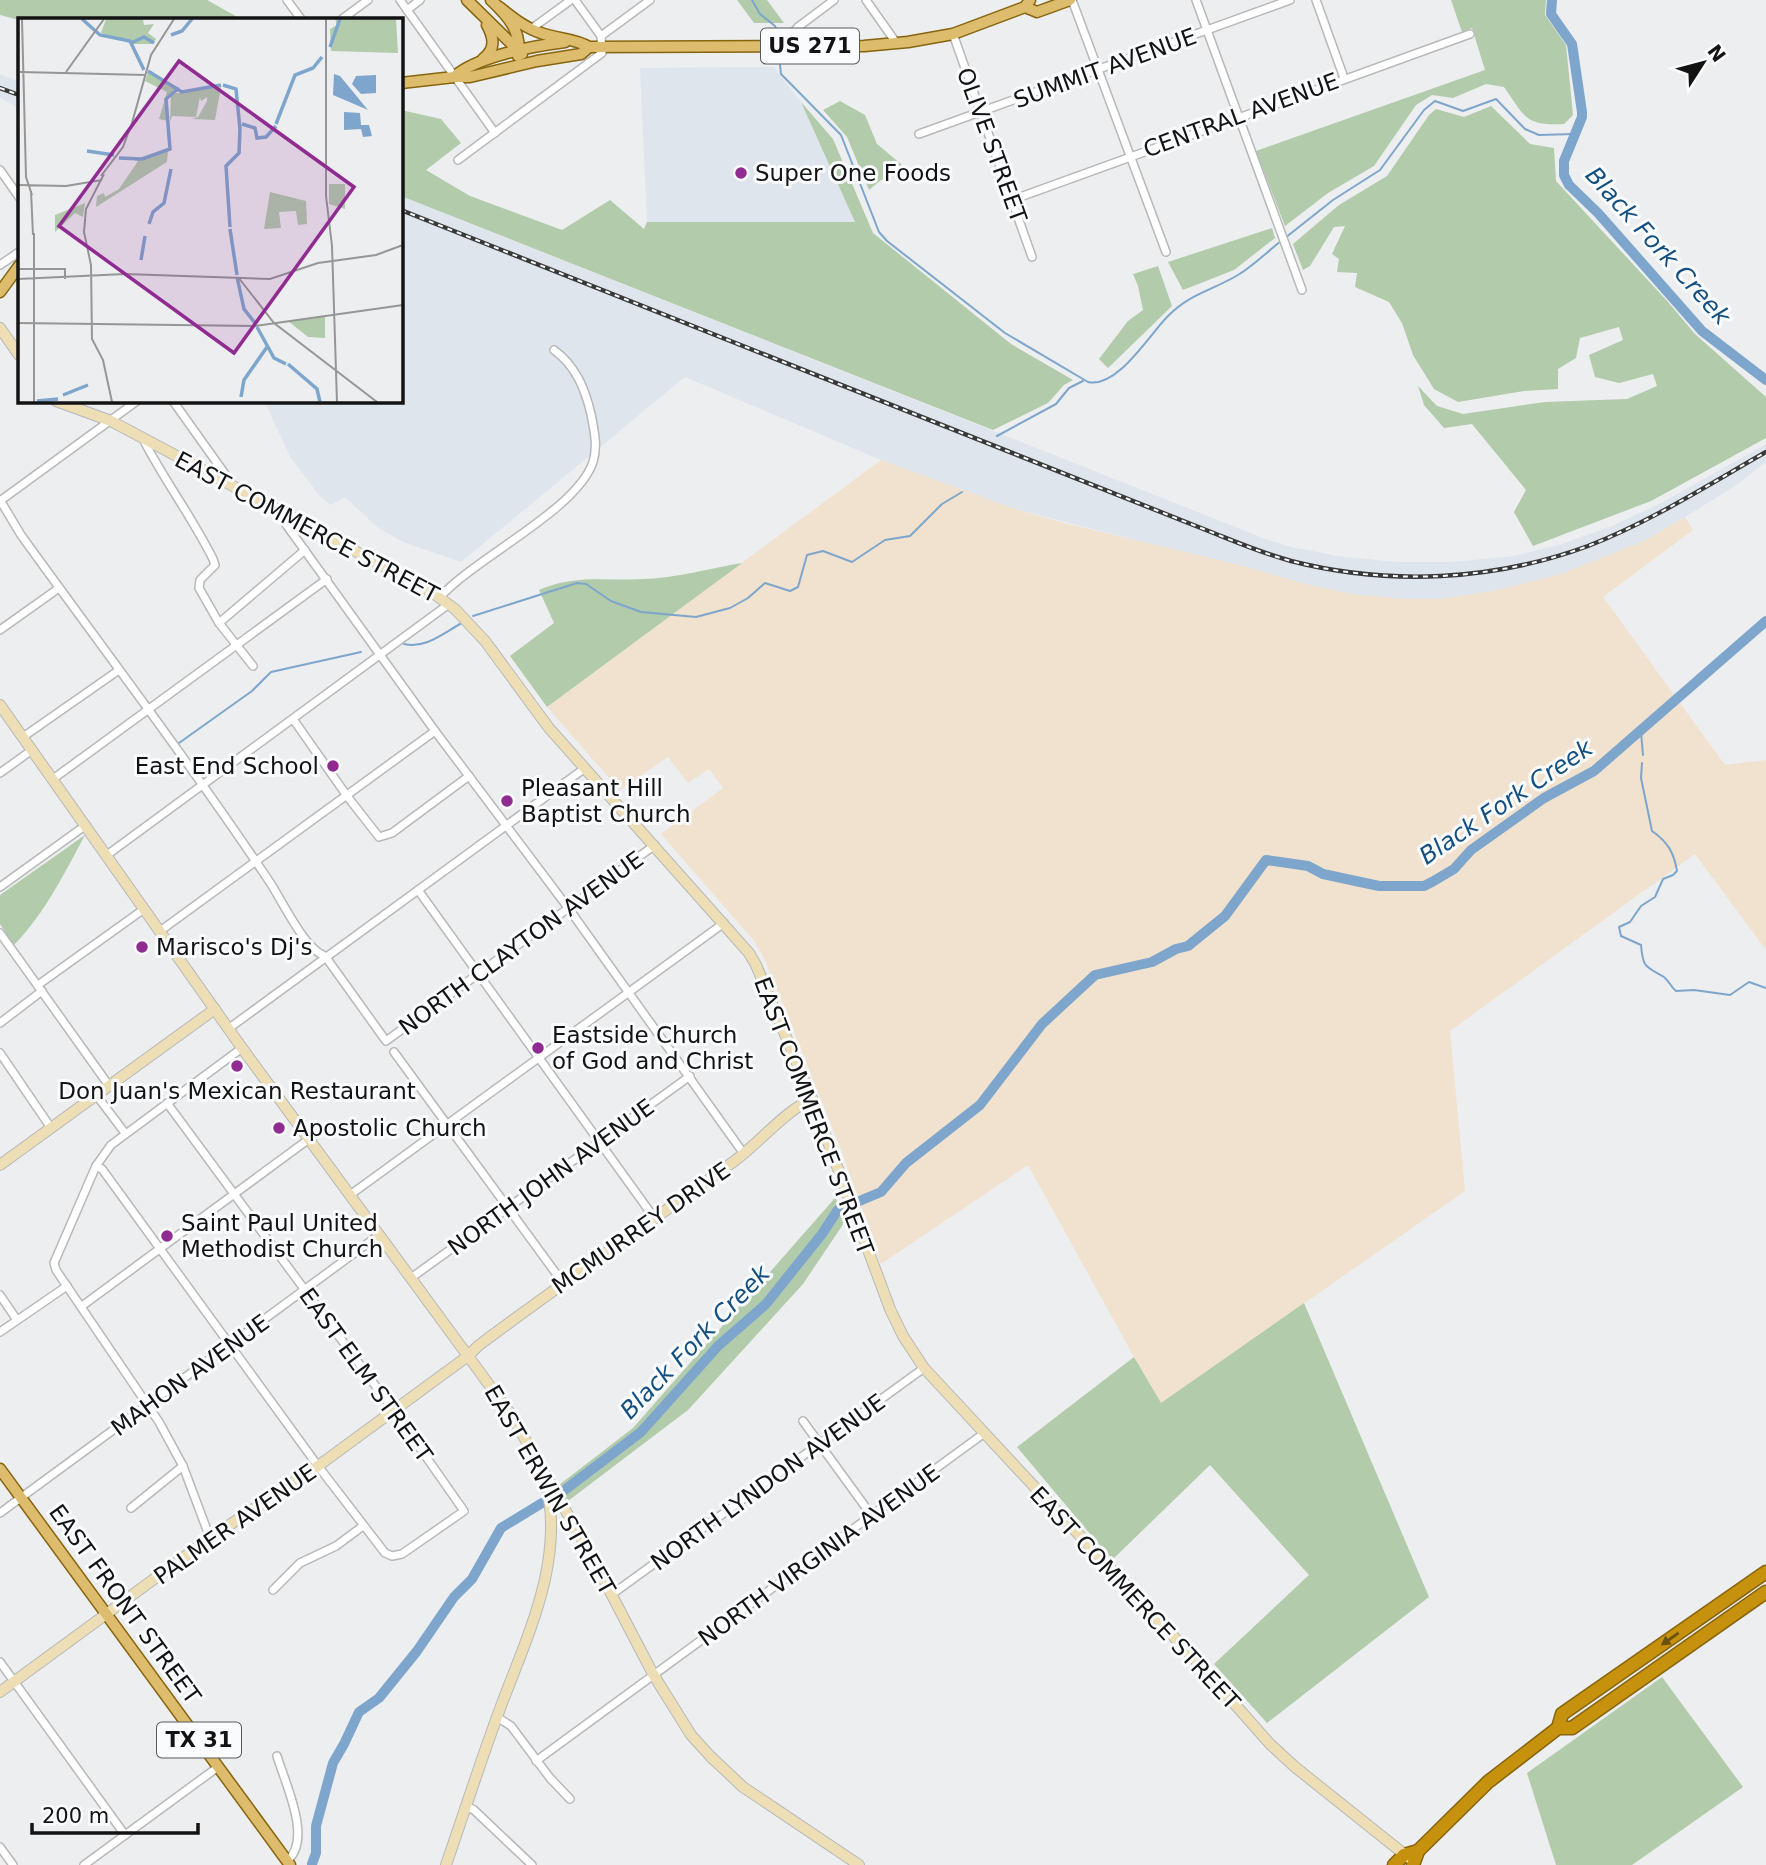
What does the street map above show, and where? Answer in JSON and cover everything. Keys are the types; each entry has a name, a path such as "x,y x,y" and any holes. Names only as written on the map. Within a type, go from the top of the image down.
{"highway":[{"path":"1394,1865 1414,1860 1491,1779 1558,1728 1562,1714 1766,1572"},
{"path":"1558,1728 1572,1728 1766,1592"},
{"path":"1709,1612 1718,1625"}],"main road":[{"path":"467,0 519,52 528,59 537,61"},
{"name":"US 271","path":"402,83 454,76 470,77 581,54 602,41 857,46 897,44 953,34 1028,4 1037,12 1071,0"},
{"path":"495,4 531,29 575,42"},
{"path":"495,4 518,32 519,52 511,67"},
{"path":"475,64 489,54 494,42 478,10"},
{"name":"US 271","path":"454,76 464,68 519,52 575,42 582,42 589,47"},
{"path":"0,292 18,268"},
{"name":"EAST FRONT STREET","path":"0,1469 288,1863"}],"street":[{"path":"287,0 300,18"},
{"path":"343,18 368,0"},
{"path":"400,0 495,133"},
{"path":"407,10 420,0"},
{"path":"457,160 602,53 602,41 573,0 531,29"},
{"path":"602,41 650,0"},
{"path":"783,45 799,27 834,0"},
{"path":"866,0 897,44"},
{"path":"1071,0 1166,252"},
{"path":"1196,0 1302,290"},
{"name":"SUMMIT AVENUE","path":"919,134 1290,0"},
{"path":"1316,0 1344,78"},
{"name":"OLIVE STREET","path":"953,34 1032,257"},
{"name":"CENTRAL AVENUE","path":"1012,200 1470,34"},
{"path":"0,170 18,196"},
{"path":"0,265 18,252"},
{"path":"0,328 18,354"},
{"path":"440,597 455,582 552,511 578,486 591,468 596,443 587,398 573,368 554,350"},
{"name":"EAST COMMERCE STREET","path":"59,402 111,421 440,597 475,628 541,717 724,923 756,965 812,1099 890,1309 903,1336 924,1368 1270,1744 1295,1768 1414,1860"},
{"path":"136,402 0,500 21,536 202,785 317,953 325,956"},
{"path":"174,402 225,474 227,483"},
{"path":"142,438 213,559 215,565 200,580 199,588 219,622 253,666"},
{"path":"283,512 285,523 435,731 691,1076 744,1154"},
{"path":"219,622 305,550"},
{"path":"52,779 327,579"},
{"path":"0,630 59,588"},
{"path":"107,855 382,656 449,604"},
{"path":"23,737 119,670"},
{"name":"EAST ERWIN STREET","path":"0,705 242,1048 512,1416 653,1674 691,1735 722,1768 759,1800 859,1865"},
{"path":"293,719 379,837 392,833 469,776"},
{"path":"160,931 435,731"},
{"path":"0,773 32,750"},
{"path":"228,1028 585,768"},
{"path":"0,887 86,825"},
{"name":"NORTH CLAYTON AVENUE","path":"325,956 386,1041 655,845"},
{"path":"418,890 655,1219"},
{"path":"0,1023 40,988 144,909"},
{"path":"350,1195 724,923"},
{"path":"0,933 110,1087"},
{"path":"0,1166 215,1009"},
{"path":"210,1538 183,1466 148,1405 54,1263 96,1166 111,1145 242,1048"},
{"path":"394,1052 563,1283"},
{"path":"0,1053 51,1128"},
{"name":"NORTH JOHN AVENUE","path":"411,1279 691,1076"},
{"path":"97,1096 125,1133"},
{"name":"MCMURREY DRIVE","path":"468,1356 563,1283 744,1154 797,1107 812,1099"},
{"name":"EAST ELM STREET","path":"167,1103 394,1411 464,1511 411,1549 396,1556 388,1555 363,1526"},
{"path":"82,1306 309,1139"},
{"path":"96,1166 102,1169 363,1526 336,1546 300,1563 273,1590"},
{"name":"MAHON AVENUE","path":"0,1513 379,1235"},
{"path":"0,1332 67,1286"},
{"path":"0,1295 17,1320"},
{"name":"PALMER AVENUE","path":"0,1692 210,1538 318,1466 468,1356"},
{"name":"NORTH LYNDON AVENUE","path":"611,1595 924,1368"},
{"path":"803,1421 872,1516"},
{"name":"NORTH VIRGINIA AVENUE","path":"536,1761 983,1434"},
{"path":"131,1508 183,1466"},
{"path":"446,1865 542,1591 551,1531 548,1494 542,1469"},
{"path":"551,1531 559,1522 571,1523"},
{"path":"0,1662 125,1835"},
{"path":"497,1717 511,1726 536,1761 570,1800"},
{"path":"277,1756 299,1833 296,1853 288,1863"},
{"path":"84,1865 218,1767"},
{"path":"466,1806 474,1810 532,1865"},
{"path":"0,1847 13,1865"}],"shaded area":[{"path":"774,67 801,102 856,222 647,222 640,68"},
{"path":"0,74 18,82 18,107 0,98"},
{"path":"402,196 1263,538 1287,546 1337,556 1395,562 1452,562 1514,556 1562,544 1612,526 1661,503 1766,444 1766,462 1735,486 1644,541 1561,574 1493,591 1440,599 1401,599 1313,586 1015,509 881,460 685,377 461,562 403,542 377,527 345,497 330,505 291,458 264,402 402,402"},
{"path":"881,460 1015,509 1064,523 1239,565 1313,586 1401,599 1440,599 1493,591 1561,574 1644,541 1685,517 1693,530 1603,597 1725,765 1766,760 1766,950 1695,854 1450,1031 1465,1191 1160,1404 1028,1165 881,1264 842,1152 765,960 755,942 661,834 723,788 709,769 688,783 668,757 620,790 547,707"}],"green space":[{"path":"0,0 207,0 239,18 18,20 0,15"},
{"path":"737,0 767,0 784,23 754,23"},
{"path":"1451,0 1546,0 1545,15 1566,45 1573,115 1564,124 1533,121 1527,118 1504,87 1486,84 1453,98 1432,95 1416,105 1374,166 1328,193 1285,226 1256,151 1485,70 1472,28 1462,32"},
{"path":"840,101 865,115 877,144 908,170 881,180 869,190 847,137 823,110"},
{"path":"801,102 833,139 873,233 1011,344 1073,380 1064,385 1048,403 993,430 402,196 402,110 441,119 461,143 426,170 470,196 562,230 610,200 644,229 647,222 855,222"},
{"path":"1491,106 1530,144 1554,148 1556,181 1695,334 1766,397 1766,438 1651,501 1533,546 1514,512 1526,490 1472,424 1444,428 1424,405 1418,386 1437,406 1463,414 1545,402 1627,399 1657,386 1653,374 1619,383 1595,377 1589,355 1623,340 1619,327 1580,338 1576,358 1558,369 1558,389 1524,391 1458,402 1434,389 1413,355 1402,323 1389,302 1355,287 1357,273 1337,272 1339,259 1332,254 1345,226 1334,227 1310,266 1303,270 1293,244 1339,205 1387,176 1429,115 1436,109 1464,117"},
{"path":"1272,228 1275,238 1234,270 1183,290 1168,262"},
{"path":"1158,266 1172,306 1108,368 1099,359 1128,321 1143,310 1133,274"},
{"path":"742,563 547,707 510,656 554,623 539,590 578,580 657,578"},
{"path":"85,835 45,906 14,945 0,924 0,895"},
{"path":"835,1198 848,1217 803,1284 688,1410 568,1501 559,1485 633,1428"},
{"path":"1304,1303 1429,1597 1267,1723 1214,1664 1309,1575 1210,1465 1112,1560 1017,1447 1134,1357 1161,1403"},
{"path":"1662,1677 1743,1787 1632,1865 1556,1865 1527,1773"}],"waterway":[{"path":"752,0 760,14 775,26 777,31"},
{"name":"Black Fork Creek","path":"1552,0 1551,14 1572,44 1582,112 1564,161 1564,175 1569,185 1598,213 1702,331 1766,380"},
{"path":"780,65 781,74 841,135 879,232 887,241 1005,333 1088,382 1099,382 1121,369 1177,308 1238,275 1281,241"},
{"path":"1285,238 1333,200 1380,170 1424,110 1435,101 1463,111 1496,99 1525,129 1539,135 1574,134"},
{"path":"997,436 1056,404 1069,388 1083,381"},
{"path":"473,616 577,583 586,584 611,601 641,612 696,617 730,608 748,598 765,583 790,591 798,587 807,555 823,551 852,562 885,540 910,536 942,504 962,492"},
{"name":"Black Fork Creek","path":"857,1202 881,1192 906,1163 980,1105 1042,1024 1095,975 1152,962 1176,949 1188,946 1225,916 1266,860 1308,866 1323,874 1379,886 1424,886 1454,869 1471,850 1544,798 1594,771 1766,621"},
{"path":"404,644 427,642 462,623"},
{"path":"179,743 252,691 271,672 361,652"},
{"path":"1641,732 1643,755"},
{"path":"1642,763 1641,778 1652,831 1669,848 1677,871 1663,879 1655,897 1641,906 1630,922 1619,927 1621,936 1641,945 1646,966 1664,977 1676,991 1694,990 1730,995 1749,982 1766,988"},
{"name":"Black Fork Creek","path":"562,1492 641,1432 718,1346 766,1304 837,1211 843,1207"},
{"name":"Black Fork Creek","path":"312,1864 316,1853 316,1826 333,1763 359,1712 379,1698 417,1651 454,1597 472,1579 501,1528 542,1503"}],"railway":[{"path":"0,88 18,95"},
{"path":"402,210 1244,545 1291,561 1328,569 1365,574 1441,576 1478,573 1552,558 1634,526 1766,452"}],"place":[{"name":"Super One Foods","path":"741,173"},
{"name":"East End School","path":"333,766"},
{"name":"Pleasant Hill Baptist Church","path":"507,801"},
{"name":"Marisco's Dj's","path":"142,947"},
{"name":"Eastside Church of God and Christ","path":"538,1048"},
{"name":"Don Juan's Mexican Restaurant","path":"237,1066"},
{"name":"Apostolic Church","path":"279,1128"},
{"name":"Saint Paul United Methodist Church","path":"167,1236"}]}
